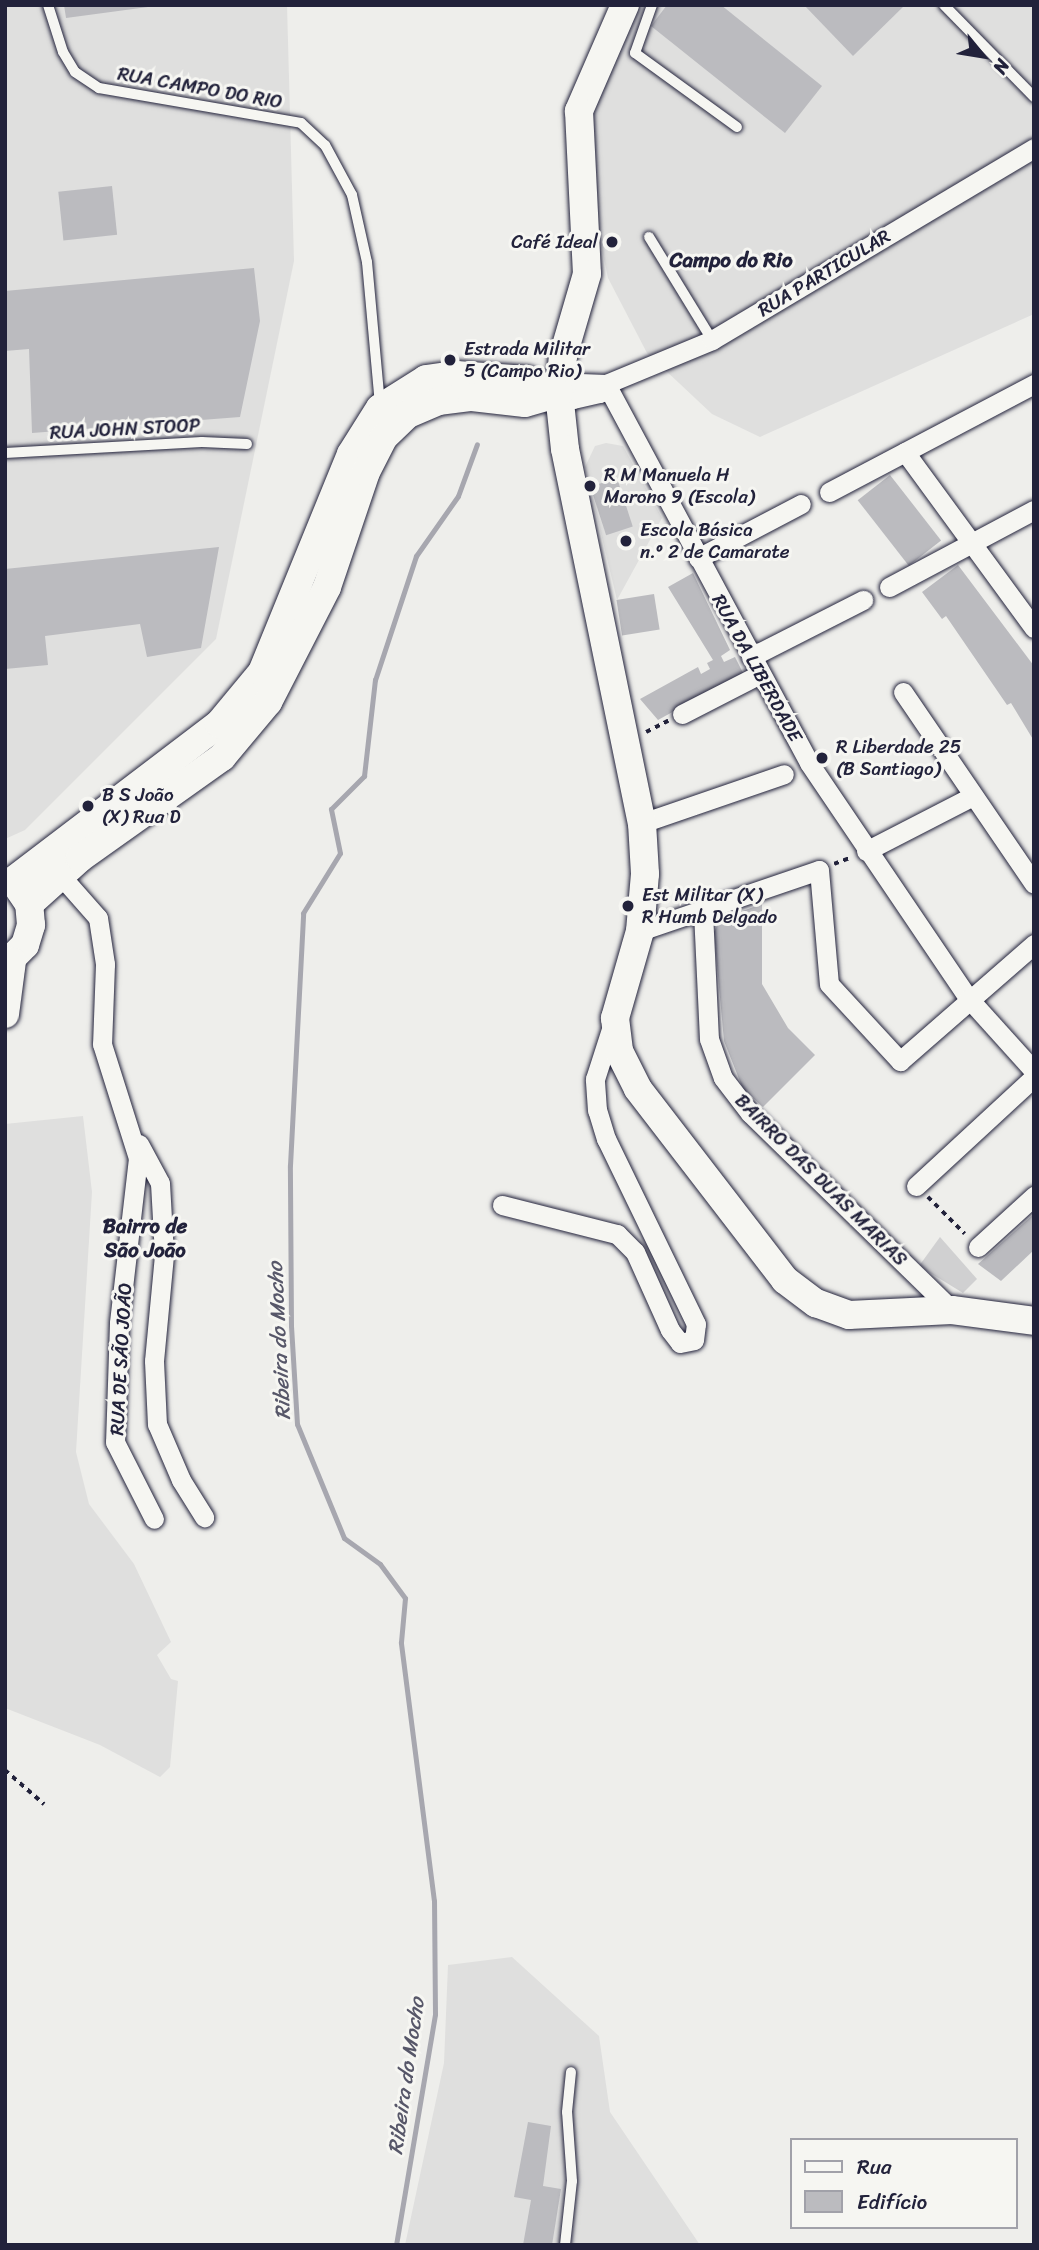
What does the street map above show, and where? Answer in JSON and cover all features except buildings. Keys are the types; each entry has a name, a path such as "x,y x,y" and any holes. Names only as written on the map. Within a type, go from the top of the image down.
{"street":[{"path":"502,1205 550,1214 617,1234 635,1252 670,1330 680,1343 694,1340 696,1324 606,1139 597,1110 595,1079 640,932 645,874 642,822 565,449 559,393 563,356 587,274 579,111 625,5"},
{"name":"RUA PARTICULAR","path":"559,393 572,383 607,384 712,340 1034,148"},
{"path":"16,887 219,724 262,671 351,454 380,408 425,379 456,376 527,380 559,393"},
{"name":"RUA DA LIBERDADE","path":"607,384 809,763 866,851 969,999 1034,1071"},
{"path":"829,492 1034,384"},
{"path":"16,887 61,876 222,757 268,702 304,637 366,472 391,430 408,414 438,401 472,397 525,403 559,393"},
{"path":"905,452 1034,628"},
{"path":"698,558 801,504"},
{"path":"889,587 1034,510"},
{"path":"682,714 863,600"},
{"path":"903,692 971,797 1034,884"},
{"path":"642,822 784,774"},
{"path":"866,851 971,797"},
{"path":"640,932 820,870 829,984 900,1061 1034,944"},
{"name":"RUA DE SÃO JOÃO","path":"61,876 99,918 105,964 102,1044 112,1088 130,1128 138,1158 119,1323 115,1442 153,1519"},
{"path":"6,1011 9,963 25,945 31,925 16,887"},
{"name":"BAIRRO DAS DUAS MARIAS","path":"703,912 709,1039 723,1079 750,1113 952,1310"},
{"path":"615,1018 619,1051 638,1089 785,1280 816,1303 849,1315 952,1310 1034,1321"},
{"path":"916,1186 1034,1077"},
{"path":"130,1128 160,1183 164,1255 154,1361 157,1424 181,1480 204,1517"},
{"path":"978,1247 1034,1196"}],"lane":[{"name":"RUA CAMPO DO RIO","path":"48,5 63,52 75,72 99,88 301,123 326,145 352,195 367,262 380,408"},
{"path":"652,5 635,53 737,127"},
{"path":"944,5 1034,97"},
{"path":"649,237 712,340"},
{"name":"RUA JOHN STOOP","path":"5,453 202,442 247,444"},
{"path":"565,2245 572,2181 567,2112 571,2072"}],"path":[{"path":"626,742 682,714"},
{"path":"820,870 866,851"},
{"path":"916,1186 978,1247"},
{"path":"5,1770 44,1804"}],"shaded area":[{"path":"5,5 287,5 294,261 216,639 25,830 5,839"},
{"path":"634,5 1034,5 1034,314 760,437 712,414 647,353 608,278 591,197 587,147 594,94"},
{"name":"Escola Básica n.º 2 de Camarate","path":"606,443 623,446 662,518 617,600 585,467 595,446"},
{"path":"83,1116 92,1192 76,1452 89,1504 134,1564 171,1642 157,1655 171,1679 178,1681 170,1767 160,1777 100,1745 5,1708 5,1124"},
{"path":"940,1237 977,1279 963,1293 919,1266"},
{"path":"512,1957 599,2036 610,2112 700,2245 405,2245 444,2063 448,1965"}],"waterway":[{"name":"Ribeira do Mocho","path":"396,2245 435,2014 434,1901 401,1642 405,1598 380,1564 344,1538 297,1424 291,1326 290,1165 303,913 340,853 331,809 364,776 375,680 416,556 458,496 477,444"}],"place":[{"name":"Café Ideal","path":"612,242"},
{"name":"Estrada Militar 5 (Campo Rio)","path":"450,360"},
{"name":"R M Manuela H Marono 9 (Escola)","path":"590,486"},
{"name":"Escola Básica n.º 2 de Camarate","path":"626,541"},
{"name":"R Liberdade 25 (B Santiago)","path":"822,758"},
{"name":"B S João (X) Rua D","path":"88,806"},
{"name":"Est Militar (X) R Humb Delgado","path":"628,906"}],"district":[{"name":"Campo do Rio","path":"731,260"},
{"name":"Bairro de São João","path":"145,1238"}]}
